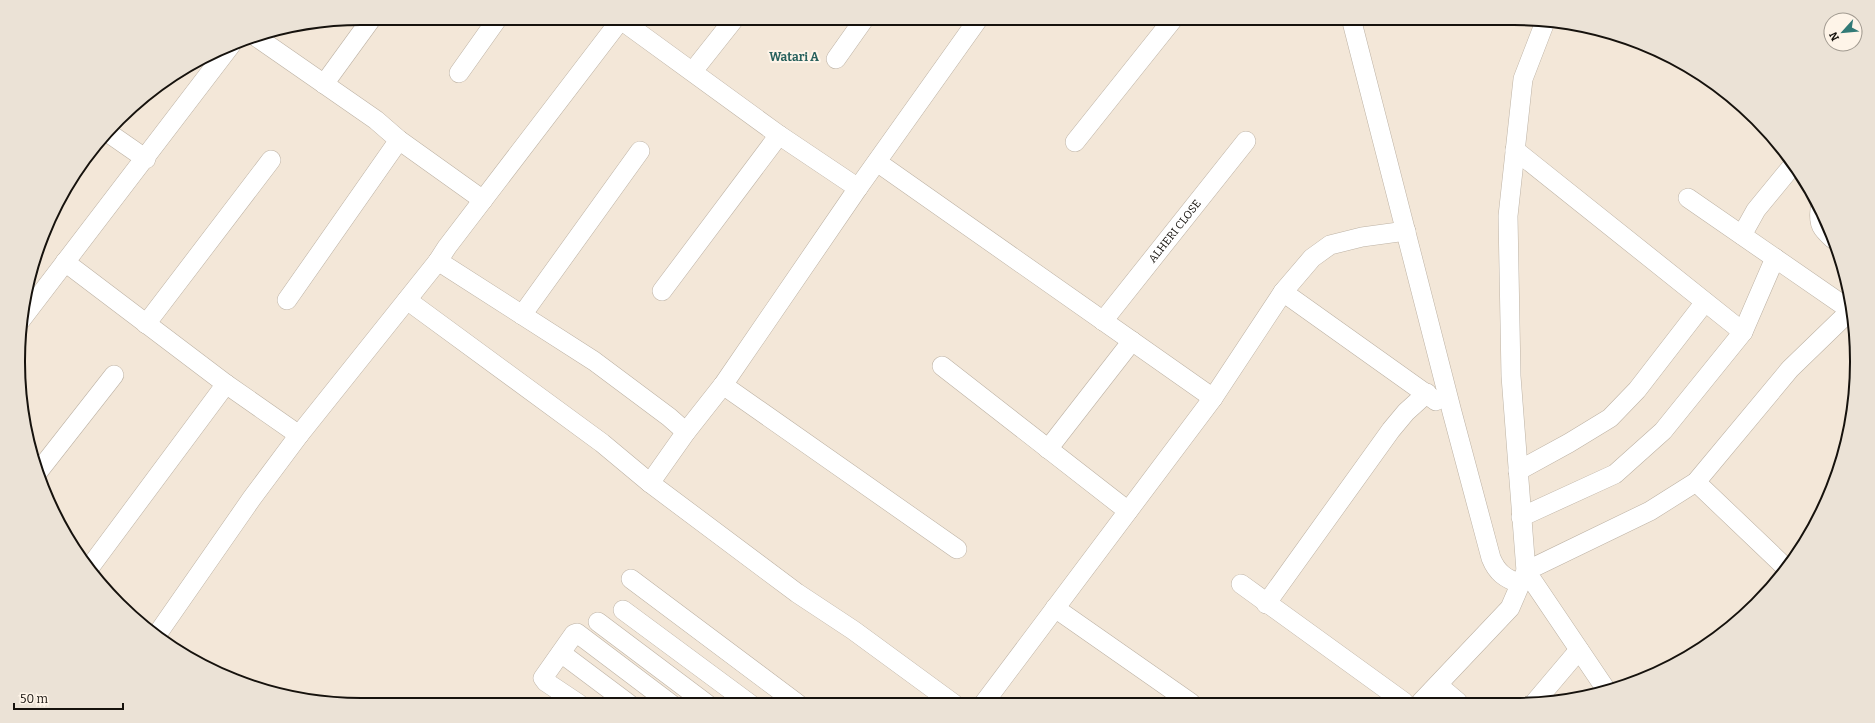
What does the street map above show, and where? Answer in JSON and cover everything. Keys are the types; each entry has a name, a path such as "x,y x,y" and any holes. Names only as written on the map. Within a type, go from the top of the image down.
{"street":[{"path":"324,84 367,25"},
{"path":"459,73 493,25"},
{"path":"160,630 252,498 299,436 438,261 447,247 617,25"},
{"path":"630,25 779,135 858,188"},
{"path":"693,71 729,25"},
{"path":"836,59 859,25"},
{"path":"650,483 686,432 723,385 858,188 974,25"},
{"path":"1075,142 1168,25"},
{"path":"1352,25 1491,558 1495,568 1503,576 1523,578 1650,511 1696,482 1790,369 1847,315"},
{"path":"1425,698 1510,608 1523,578 1522,516 1511,376 1508,216 1524,80 1543,27"},
{"path":"261,40 376,120 399,140 483,200"},
{"path":"29,309 223,55"},
{"path":"662,292 779,135"},
{"path":"113,136 146,158"},
{"path":"288,300 399,140"},
{"name":"ALHERI CLOSE","path":"1103,321 1246,141"},
{"path":"1515,150 1743,332"},
{"path":"522,315 640,151"},
{"path":"146,324 271,160"},
{"path":"877,162 1213,398"},
{"path":"1742,235 1756,210 1789,170"},
{"path":"1688,198 1845,305"},
{"path":"988,698 1213,398 1283,292 1312,258 1330,245 1362,237 1406,230"},
{"path":"1522,516 1615,474 1663,431 1743,332 1775,258"},
{"path":"438,261 594,361 669,417 686,432"},
{"path":"65,262 226,384 299,436"},
{"path":"1283,292 1452,412"},
{"path":"407,300 602,443 650,483 790,588 853,630 946,698"},
{"path":"1518,471 1570,443 1610,418 1637,390 1705,302"},
{"path":"1048,449 1132,341"},
{"path":"942,366 1128,511"},
{"path":"42,467 114,375"},
{"path":"93,564 226,384"},
{"path":"723,385 957,549"},
{"path":"1266,604 1391,430 1406,412 1427,393"},
{"path":"1696,482 1782,564"},
{"path":"1523,578 1579,650 1604,686"},
{"path":"631,579 790,698"},
{"path":"1241,584 1266,604 1398,698"},
{"path":"1055,608 1184,698"},
{"path":"623,610 742,698"},
{"path":"598,622 683,697 720,645"},
{"path":"568,698 546,682 543,678 574,634 580,634 663,698"},
{"path":"1540,697 1579,650"},
{"path":"561,653 620,698"},
{"path":"1438,685 1453,698"}],"district":[{"name":"Watari A","path":"794,57"}]}
